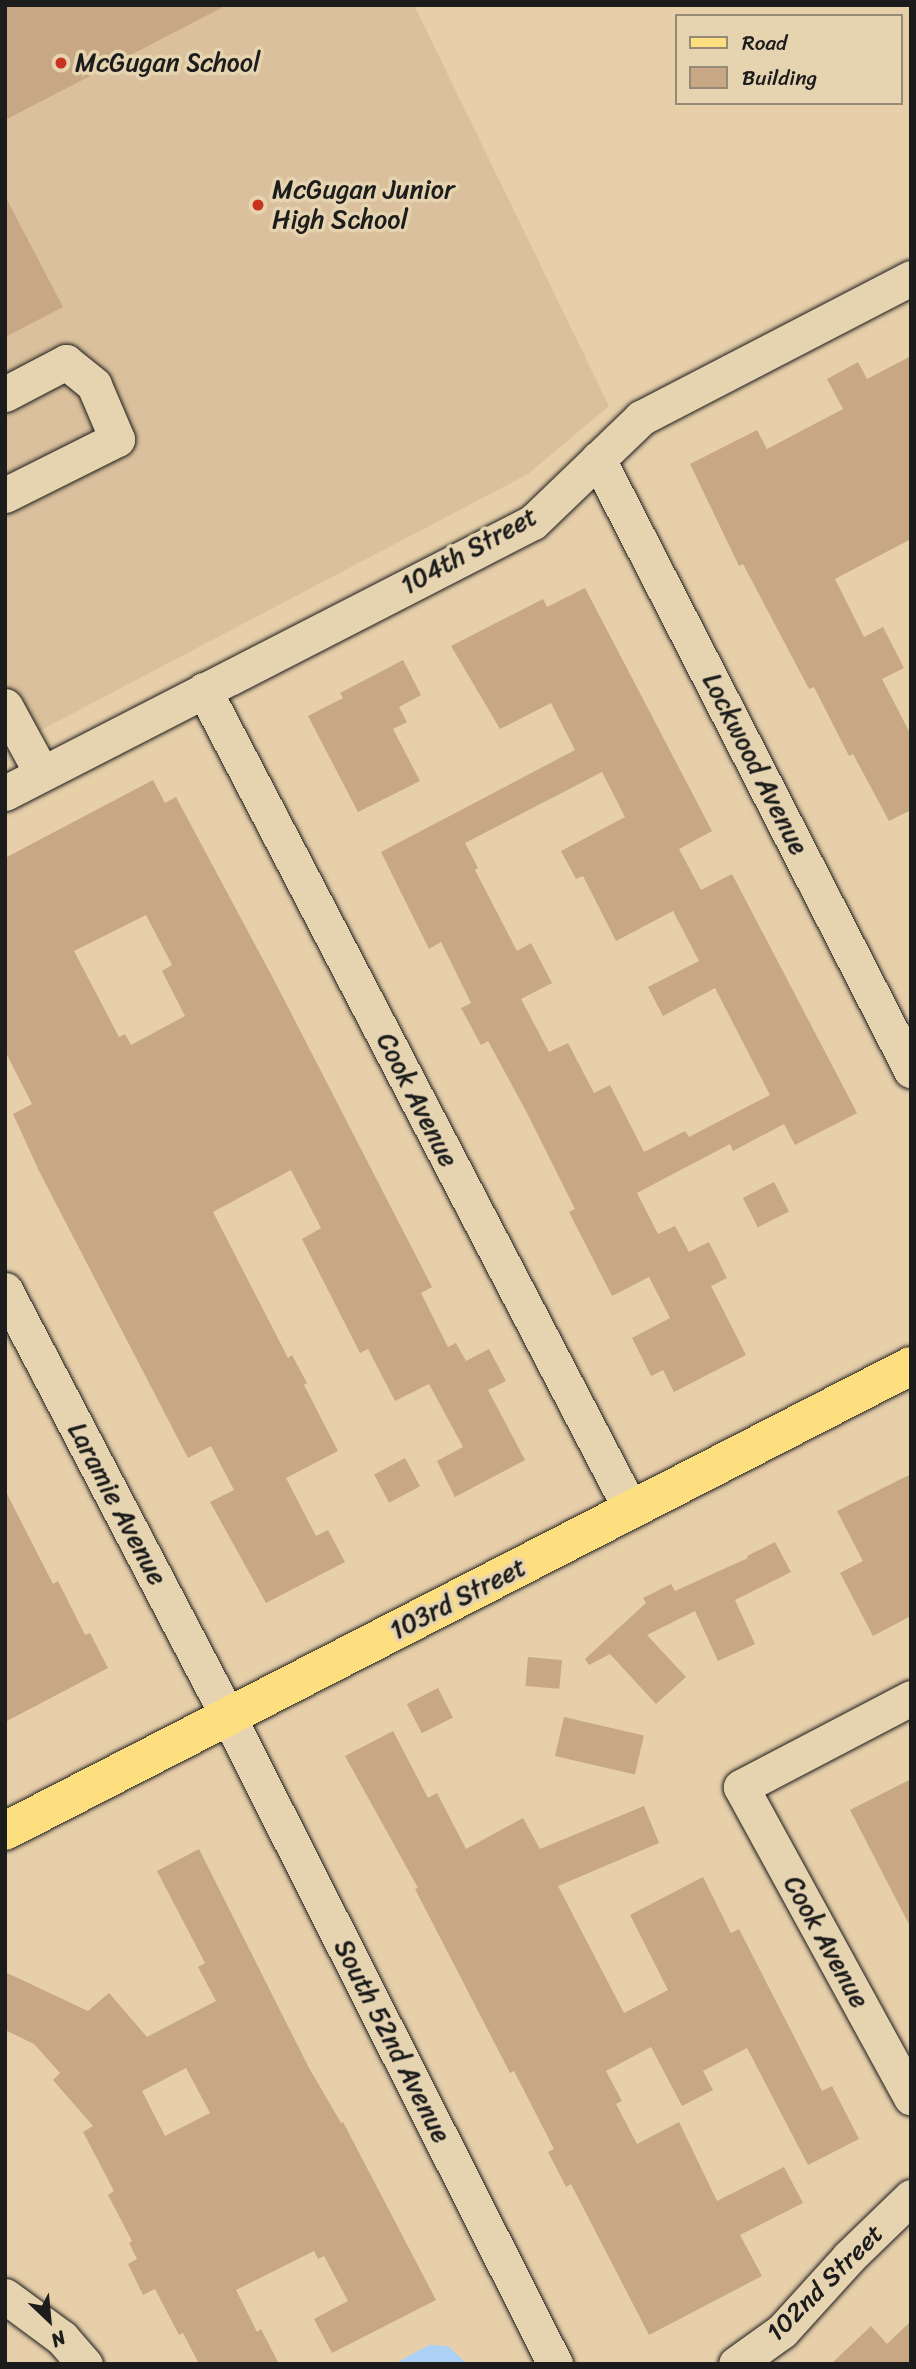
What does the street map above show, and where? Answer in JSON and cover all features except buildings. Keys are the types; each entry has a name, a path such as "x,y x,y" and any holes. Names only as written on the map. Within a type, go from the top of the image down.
{"main road":[{"name":"103rd Street","path":"5,1831 911,1366"}],"street":[{"name":"104th Street","path":"5,793 533,522 641,418 911,278"},
{"path":"5,394 66,362 94,385 117,439 5,495"},
{"name":"Lockwood Avenue","path":"598,459 911,1070"},
{"name":"Cook Avenue","path":"204,690 631,1510"},
{"path":"5,706 42,774"},
{"name":"Laramie Avenue","path":"5,1290 229,1718"},
{"name":"Cook Avenue","path":"911,1698 741,1787 911,2098"},
{"name":"South 52nd Avenue","path":"229,1718 555,2364"},
{"name":"102nd Street","path":"736,2364 782,2331 849,2257 911,2197"},
{"path":"5,2296 62,2338 85,2364"}],"shaded area":[{"name":"McGugan Junior High School","path":"5,5 414,5 609,406 528,474 5,749"}],"water":[{"path":"429,2345 448,2346 467,2364 394,2364"}],"place":[{"name":"McGugan School","path":"61,63"},
{"name":"McGugan Junior High School","path":"258,205"}]}
